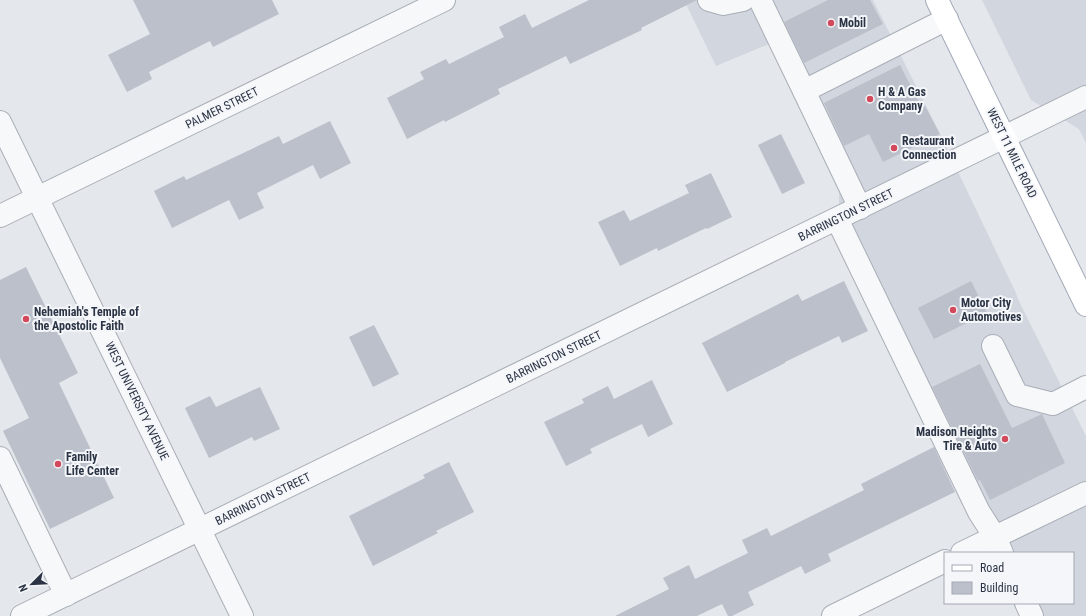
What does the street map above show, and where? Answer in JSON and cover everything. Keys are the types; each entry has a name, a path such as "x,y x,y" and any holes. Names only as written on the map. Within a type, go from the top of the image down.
{"main road":[{"name":"WEST 11 MILE ROAD","path":"942,10 1086,305"}],"street":[{"name":"PALMER STREET","path":"0,216 444,0"},
{"path":"709,0 723,4 743,0"},
{"path":"760,0 860,208"},
{"path":"804,91 942,10"},
{"name":"BARRINGTON STREET","path":"22,616 1086,97"},
{"name":"WEST UNIVERSITY AVENUE","path":"0,122 242,616"},
{"path":"837,219 979,512 999,545"},
{"path":"993,346 1017,395 1052,404 1086,387"},
{"path":"0,458 66,595"},
{"path":"967,552 999,545 1086,493"},
{"path":"833,616 944,562"},
{"path":"1026,604 1032,616"}],"shaded area":[{"path":"684,0 873,0 940,134 1018,299 1086,436 1086,616 1020,616 1014,604 1074,604 1074,552 989,552 839,246 839,183 769,44 716,66"},
{"path":"982,0 1086,0 1086,143 1079,129 1031,100"}],"building":[{"path":"133,0 272,0 279,14 213,47 210,41 149,72 152,79 127,92 108,55 150,34"},
{"path":"589,0 697,0 641,28 642,30 570,64 566,56 498,89 500,94 445,122 444,120 407,139 387,98 424,79 420,72 446,59 449,64 504,37 499,27 525,14 532,28"},
{"path":"828,0 870,0 883,24 804,63 784,22"},
{"path":"900,65 922,108 925,106 940,134 883,162 869,134 844,146 824,103"},
{"path":"330,121 351,163 320,179 313,165 257,193 264,208 239,220 229,200 172,228 154,191 184,176 186,180 279,136 283,144"},
{"path":"781,134 805,183 782,194 758,145"},
{"path":"711,173 732,217 658,251 657,248 620,266 598,222 624,210 630,221 689,193 685,185"},
{"path":"26,267 78,373 59,383 114,498 50,529 3,431 29,418 0,358 0,280"},
{"path":"844,281 868,331 842,343 839,336 727,392 702,343 798,294 802,301"},
{"name":"Motor City Automotives","path":"971,281 987,313 934,339 918,308"},
{"path":"374,325 399,374 373,387 349,337"},
{"name":"Madison Heights Tire & Auto","path":"980,364 1012,428 1042,414 1065,463 990,500 980,480 978,481 932,387"},
{"path":"652,380 673,424 648,437 642,424 590,449 592,453 566,466 544,422 584,403 582,399 608,386 614,399"},
{"path":"260,387 280,429 254,441 252,437 209,458 185,408 210,396 216,407"},
{"path":"934,447 955,492 828,554 831,561 805,574 801,566 748,592 754,605 732,616 728,616 722,604 697,616 615,616 669,589 663,578 689,565 695,579 748,553 742,540 767,528 771,536 864,490 861,484"},
{"path":"449,462 474,512 436,531 438,533 373,566 349,516 425,478 423,475"}],"place":[{"name":"Mobil","path":"831,23"},
{"name":"H & A Gas Company","path":"870,99"},
{"name":"Restaurant Connection","path":"894,148"},
{"name":"Motor City Automotives","path":"953,310"},
{"name":"Nehemiah's Temple of the Apostolic Faith","path":"26,319"},
{"name":"Madison Heights Tire & Auto","path":"1005,439"},
{"name":"Family Life Center","path":"58,464"}]}
